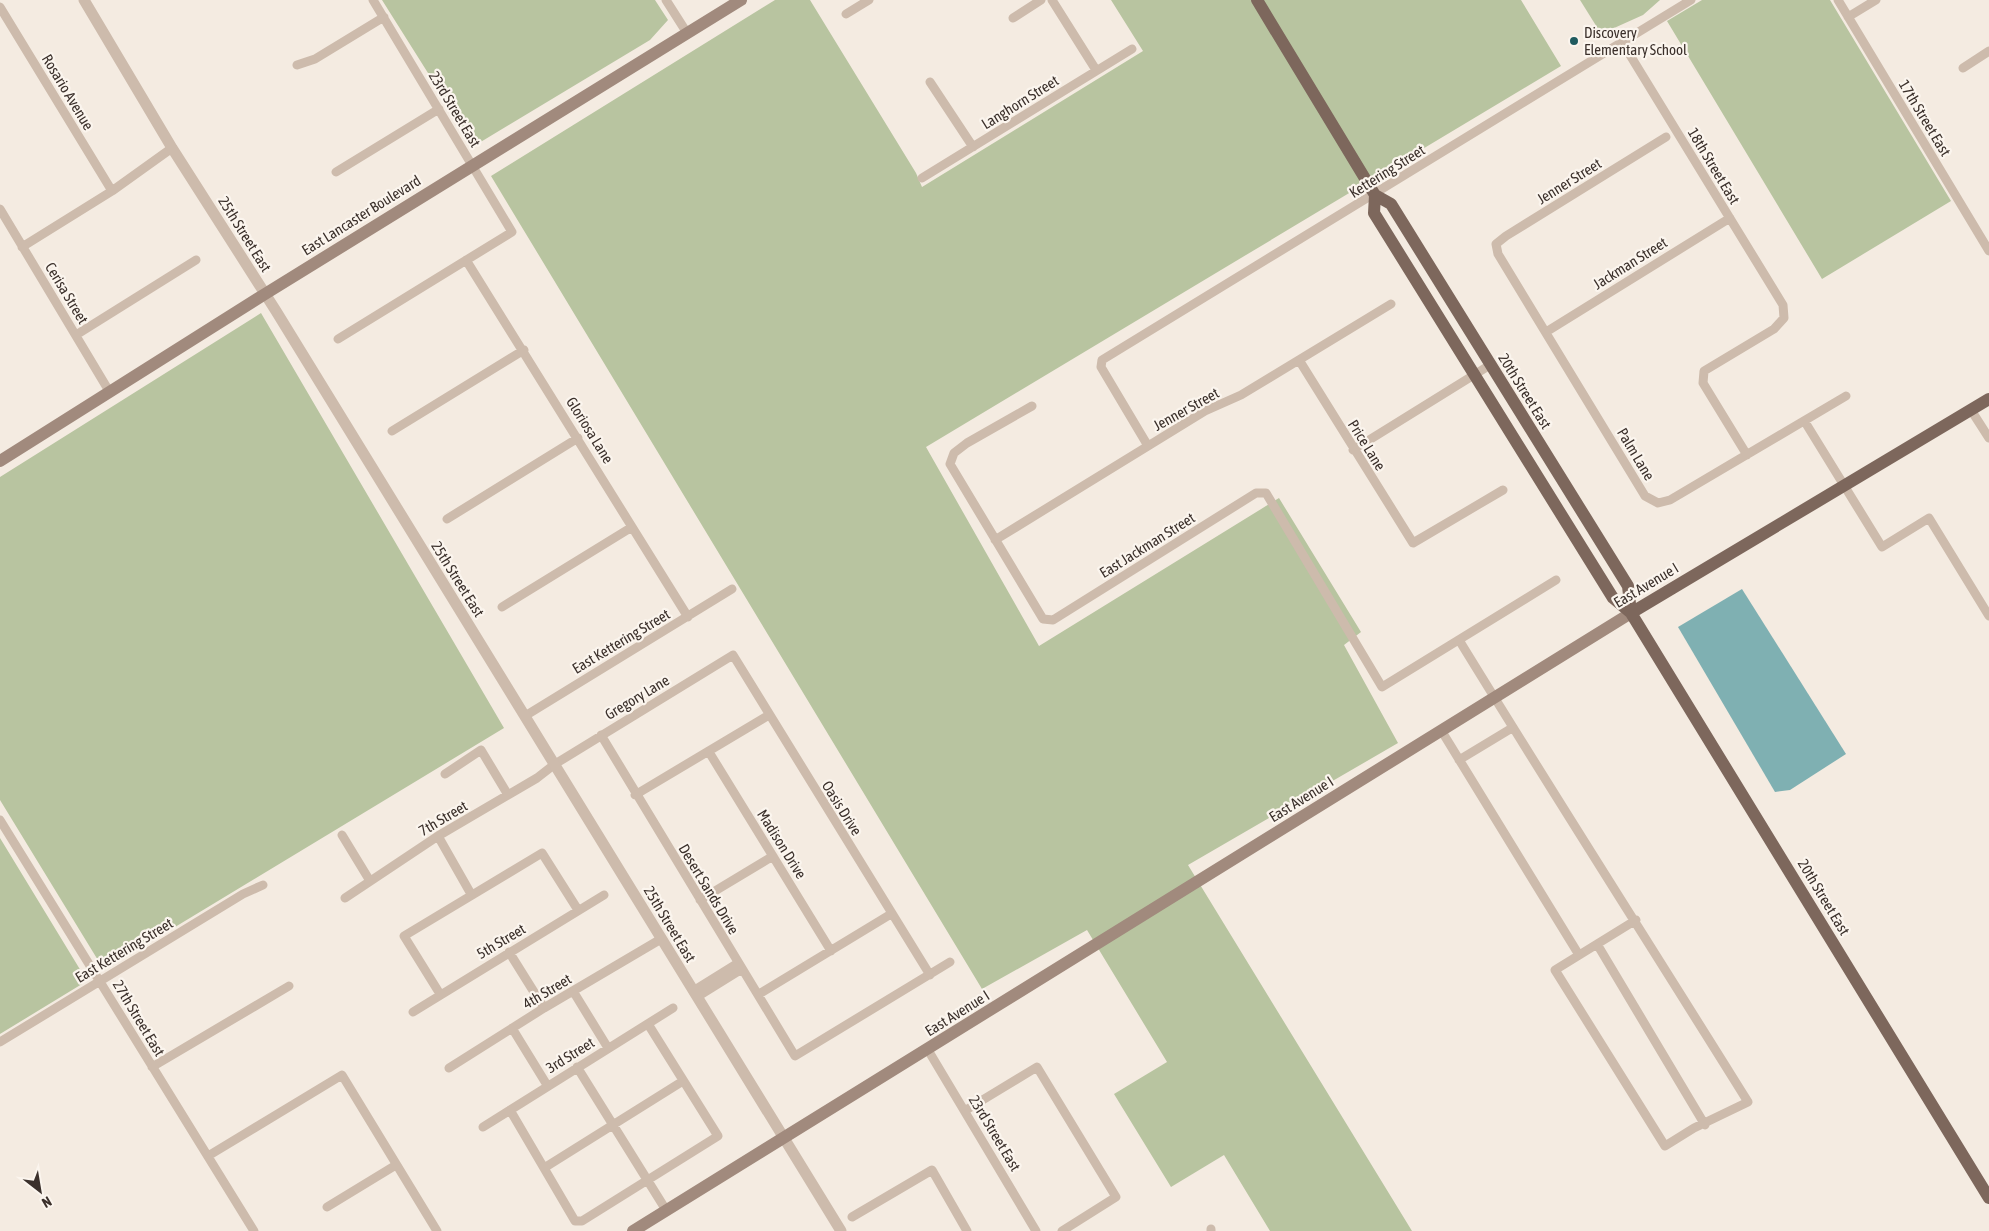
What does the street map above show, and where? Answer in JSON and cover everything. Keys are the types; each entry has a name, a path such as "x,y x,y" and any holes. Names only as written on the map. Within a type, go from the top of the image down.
{"main road":[{"name":"East Lancaster Boulevard","path":"0,461 472,165 741,0"},
{"name":"20th Street East","path":"1257,0 1375,195 1390,204 1628,586 1631,613"},
{"name":"20th Street East","path":"1375,195 1374,212 1613,598 1631,613 1989,1198"},
{"name":"East Avenue I","path":"633,1231 785,1139 1631,613 1989,399"}],"street":[{"name":"25th Street East","path":"84,0 172,148 265,294 841,1231"},
{"name":"23rd Street East","path":"373,0 512,232 466,260"},
{"path":"666,0 686,33"},
{"path":"846,14 869,0"},
{"path":"1013,18 1041,0"},
{"path":"1052,0 1096,70"},
{"name":"Kettering Street","path":"1148,446 1101,367 1102,360 1375,195 1691,0"},
{"name":"17th Street East","path":"1838,0 1989,251"},
{"path":"1848,17 1876,0"},
{"name":"Rosario Avenue","path":"0,7 112,191"},
{"path":"297,65 315,59 384,18"},
{"name":"18th Street East","path":"1622,42 1783,305 1784,318 1774,329 1704,371 1703,383 1747,455"},
{"name":"Langhorn Street","path":"922,178 1132,48"},
{"path":"1963,68 1989,51"},
{"path":"930,82 973,148"},
{"path":"336,172 439,108"},
{"name":"Jenner Street","path":"1498,254 1496,244 1506,236 1666,137"},
{"path":"22,246 112,191 172,148"},
{"name":"Cerisa Street","path":"0,209 109,391"},
{"name":"Jackman Street","path":"1546,332 1730,218"},
{"name":"Palm Lane","path":"1498,254 1645,496 1658,503 1670,500 1805,422 1846,396"},
{"path":"76,335 196,260"},
{"path":"338,339 466,260"},
{"name":"Gloriosa Lane","path":"466,260 524,350 688,617"},
{"name":"Jenner Street","path":"995,540 1205,411 1241,396 1390,304"},
{"path":"392,431 524,350"},
{"name":"Price Lane","path":"1298,360 1413,543 1503,490"},
{"path":"1353,450 1490,365"},
{"path":"995,540 950,464 954,453 967,443 1032,406"},
{"path":"1971,410 1989,438"},
{"path":"1805,422 1882,547 1929,518 1989,616"},
{"path":"447,519 578,438"},
{"name":"East Jackman Street","path":"995,540 1043,618 1053,620 1256,493 1266,493 1382,687 1459,640"},
{"path":"502,607 632,526"},
{"path":"1556,580 1459,640 1512,728 1636,920 1748,1102 1705,1125 1694,1128 1665,1146 1556,970 1636,920"},
{"name":"East Kettering Street","path":"525,716 732,589"},
{"name":"Oasis Drive","path":"733,655 930,975"},
{"name":"Gregory Lane","path":"555,764 733,655"},
{"path":"635,794 769,715"},
{"path":"1460,760 1512,728"},
{"path":"1441,730 1579,955"},
{"name":"Desert Sands Drive","path":"601,735 795,1056 930,975"},
{"path":"444,774 481,750 508,795"},
{"name":"Madison Drive","path":"709,752 831,951"},
{"name":"7th Street","path":"345,898 438,836 537,778 555,764"},
{"name":"27th Street East","path":"0,820 254,1231"},
{"path":"342,835 370,881"},
{"path":"438,836 471,894"},
{"path":"440,994 404,936 471,894 542,853 578,910"},
{"path":"700,900 774,856"},
{"name":"East Kettering Street","path":"0,1042 243,894 263,885"},
{"name":"5th Street","path":"413,1012 604,895"},
{"path":"759,994 891,914"},
{"name":"4th Street","path":"449,1068 544,1008 661,939"},
{"path":"1597,944 1705,1125"},
{"path":"509,952 544,1008"},
{"path":"930,975 950,962"},
{"path":"695,994 740,966"},
{"path":"152,1067 289,986"},
{"path":"573,991 608,1048"},
{"name":"3rd Street","path":"483,1126 673,1008"},
{"path":"510,1110 575,1221 582,1221 718,1136 648,1024"},
{"path":"512,1028 547,1086"},
{"name":"23rd Street East","path":"928,1050 966,1110 1036,1231"},
{"path":"577,1067 666,1210"},
{"path":"966,1110 1038,1067 1116,1197 1062,1231"},
{"path":"208,1156 342,1075 437,1231"},
{"path":"544,1168 683,1081"},
{"path":"327,1207 396,1165"},
{"path":"852,1217 932,1170 966,1231"}],"green space":[{"path":"382,0 655,0 668,20 650,40 474,146"},
{"path":"775,0 810,0 916,173 922,187 1143,51 1111,0 1521,0 1561,66 926,447 1039,646 1279,498 1361,632 1344,645 1398,743 1188,865 1412,1231 1270,1231 1224,1155 1171,1187 1114,1094 1167,1062 1087,930 982,989 491,176"},
{"path":"1580,0 1660,0 1643,15 1603,33 1600,32"},
{"path":"1702,0 1830,0 1951,201 1822,279 1667,21"},
{"path":"261,313 504,728 104,970 0,800 0,477"},
{"path":"0,838 84,976 82,984 0,1034"}],"water":[{"path":"1742,589 1846,754 1790,790 1775,792 1678,627"}],"place":[{"name":"Discovery Elementary School","path":"1574,41"}]}
